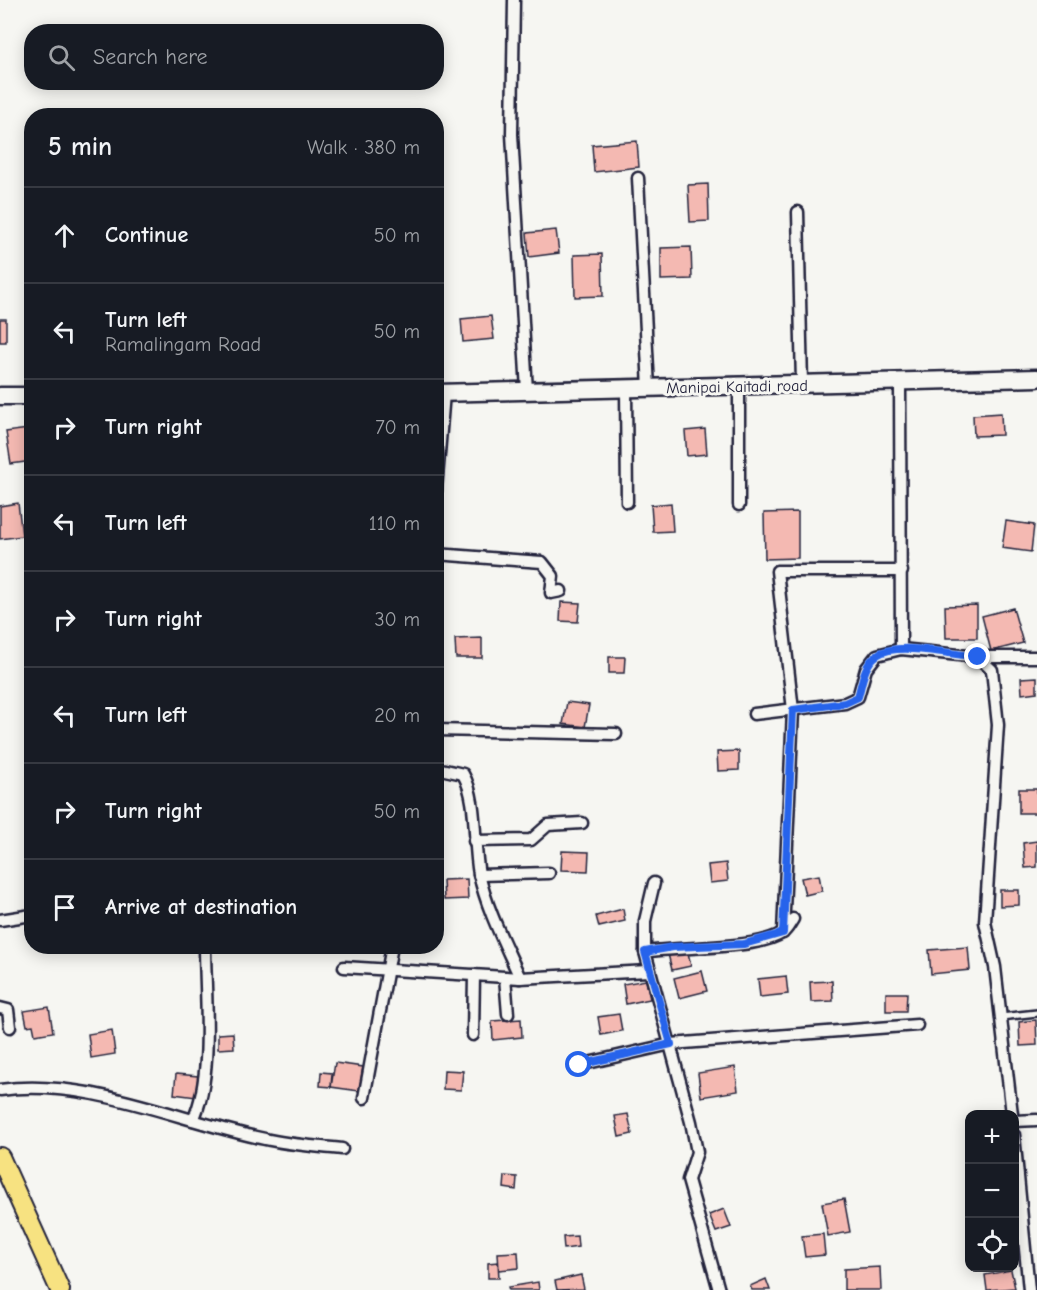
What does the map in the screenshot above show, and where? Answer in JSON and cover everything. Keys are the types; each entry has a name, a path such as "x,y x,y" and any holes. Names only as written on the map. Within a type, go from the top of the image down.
{"main road":[{"name":"Manipai Kaitadi road","path":"444,393 1037,378"},
{"path":"0,396 24,396"},
{"path":"0,1157 60,1290"}],"street":[{"path":"514,0 512,134 526,391"},
{"path":"638,178 649,388"},
{"path":"798,212 802,384"},
{"path":"900,382 901,649"},
{"path":"739,386 740,505"},
{"path":"626,389 627,502"},
{"path":"444,555 542,562 553,576 551,593 561,591"},
{"path":"783,933 793,710 777,571 902,571"},
{"path":"754,714 845,703 858,697 866,669 877,655 901,649 978,657 1037,657"},
{"path":"978,657 993,670 998,724 985,922 995,967 1012,1110"},
{"path":"444,730 615,734"},
{"path":"444,770 463,774 471,788 474,841 485,898 520,978"},
{"path":"474,841 531,840 548,825 582,823"},
{"path":"480,875 549,873"},
{"path":"654,883 645,921 645,952 648,971 671,1044 698,1152 688,1180 718,1290"},
{"path":"0,920 24,916"},
{"path":"645,952 673,947 744,944 783,933 794,919"},
{"path":"193,1120 198,1109 206,1055 205,954"},
{"path":"364,1098 391,954"},
{"path":"344,967 520,978 648,971"},
{"path":"473,1035 474,975"},
{"path":"505,977 508,1014"},
{"path":"0,1008 8,1010 10,1027"},
{"path":"579,1065 671,1044 917,1025"},
{"path":"0,1090 20,1087 92,1095 265,1140 342,1149"},
{"path":"1019,1121 1037,1120"},
{"path":"1017,1164 1029,1290"}],"lane":[{"path":"1001,1017 1037,1013"}],"building":[{"path":"637,141 639,167 594,172 592,145"},
{"path":"708,184 709,221 690,222 688,185"},
{"path":"556,230 559,253 529,257 527,233"},
{"path":"691,247 692,279 661,280 661,248"},
{"path":"602,254 603,296 575,297 574,255"},
{"path":"491,316 494,339 463,342 461,319"},
{"path":"0,319 6,319 6,342 0,342"},
{"path":"1001,413 1002,435 974,436 973,415"},
{"path":"705,429 707,454 687,456 685,431"},
{"path":"24,430 24,462 11,464 6,432"},
{"path":"18,503 22,536 0,539 0,506"},
{"path":"671,503 673,531 653,532 651,505"},
{"path":"798,512 798,558 765,559 764,513"},
{"path":"1006,521 1034,525 1031,552 1002,548"},
{"path":"561,602 580,603 578,622 560,621"},
{"path":"977,605 977,638 946,638 945,606"},
{"path":"1013,608 1023,643 991,651 982,616"},
{"path":"482,638 482,658 456,658 455,639"},
{"path":"609,657 625,657 624,673 609,673"},
{"path":"1037,677 1037,692 1022,694 1021,678"},
{"path":"567,702 589,705 585,727 563,724"},
{"path":"739,751 739,770 718,771 717,752"},
{"path":"1019,789 1037,789 1037,813 1019,813"},
{"path":"1037,841 1037,867 1025,868 1023,843"},
{"path":"562,851 589,852 588,871 561,870"},
{"path":"726,863 728,881 710,883 708,865"},
{"path":"819,875 822,891 805,895 801,878"},
{"path":"467,879 468,899 444,900 444,880"},
{"path":"1000,890 1019,890 1019,905 1000,906"},
{"path":"623,909 625,921 599,927 596,916"},
{"path":"968,947 970,970 931,974 929,950"},
{"path":"687,950 691,966 672,970 668,954"},
{"path":"702,971 707,991 679,998 674,978"},
{"path":"786,976 788,994 760,997 758,979"},
{"path":"646,980 650,999 626,1004 623,984"},
{"path":"832,981 833,1001 811,1002 810,982"},
{"path":"886,993 907,993 906,1011 886,1011"},
{"path":"49,1007 53,1032 35,1035 33,1025 27,1026 24,1011"},
{"path":"619,1014 622,1031 601,1035 598,1017"},
{"path":"521,1019 522,1037 493,1040 492,1021"},
{"path":"1036,1020 1037,1045 1020,1046 1019,1022"},
{"path":"112,1030 115,1054 91,1058 88,1034"},
{"path":"233,1033 234,1048 218,1049 218,1034"},
{"path":"335,1063 363,1067 359,1091 331,1087"},
{"path":"735,1067 738,1091 701,1097 698,1073"},
{"path":"444,1070 463,1071 461,1090 443,1089"},
{"path":"321,1072 332,1073 331,1087 320,1086"},
{"path":"176,1074 198,1076 196,1097 174,1094"},
{"path":"628,1114 632,1134 619,1137 615,1116"},
{"path":"505,1176 517,1177 516,1190 504,1188"},
{"path":"844,1199 850,1232 828,1236 822,1203"},
{"path":"724,1209 731,1227 716,1232 709,1215"},
{"path":"823,1234 825,1255 805,1257 802,1236"},
{"path":"577,1236 578,1247 564,1249 563,1237"},
{"path":"518,1252 519,1268 499,1270 498,1253"},
{"path":"498,1262 499,1278 488,1278 488,1263"},
{"path":"880,1267 881,1290 844,1290 844,1269"},
{"path":"1011,1272 1015,1288 987,1290 985,1275"},
{"path":"581,1275 584,1289 557,1290 555,1281"},
{"path":"766,1279 770,1290 752,1290 750,1286"},
{"path":"538,1282 539,1290 509,1290 508,1287"}],"route":[{"path":"579,1065 671,1044 648,971 645,952 673,947 744,944 783,933 793,710 845,703 858,697 866,669 877,655 901,649 978,657"}]}
